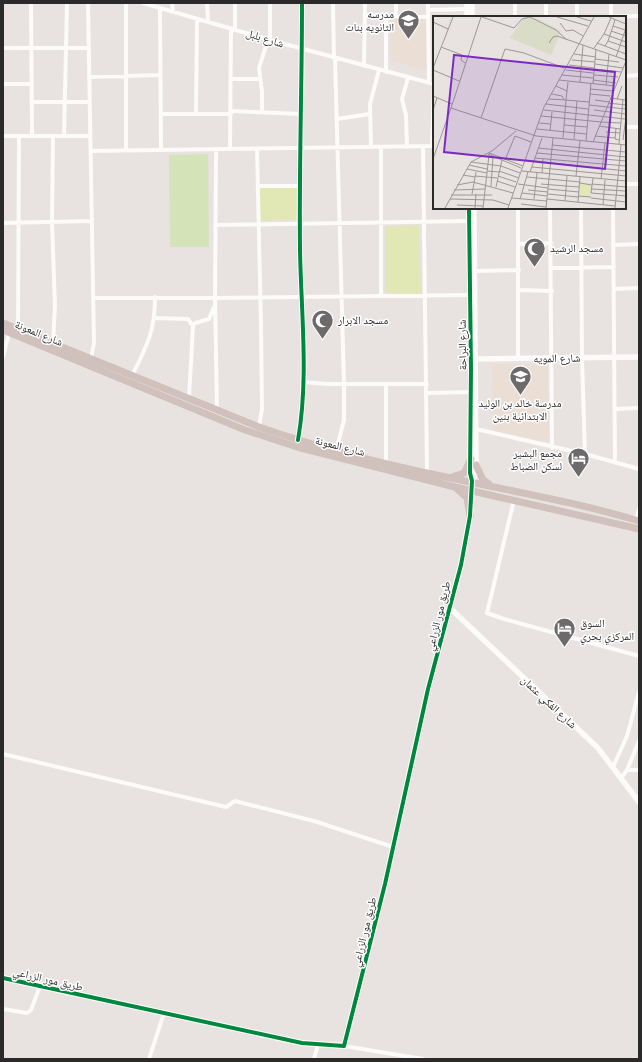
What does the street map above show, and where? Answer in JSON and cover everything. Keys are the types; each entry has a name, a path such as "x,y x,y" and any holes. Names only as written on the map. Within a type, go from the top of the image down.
{"highway":[{"name":"شارع المعونة","path":"3,323 258,427 298,440 447,477 472,481 638,520"},
{"name":"شارع المعونة","path":"6,332 245,430 278,441 472,491 639,529"},
{"path":"447,477 461,475 473,462 483,480 492,486"},
{"path":"456,487 467,498 470,516"}],"street":[{"path":"31,3 33,102 32,136"},
{"path":"64,136 66,102 65,48 67,3"},
{"path":"88,3 94,343 91,359"},
{"path":"126,3 126,150"},
{"name":"شارع بلبل","path":"143,3 334,58 433,84"},
{"path":"172,3 172,12"},
{"path":"207,3 208,21"},
{"path":"230,149 230,79 235,3"},
{"path":"262,112 262,92 258,68 267,43 270,40 270,3"},
{"path":"298,440 302,411 303,382 300,223 302,3"},
{"path":"333,3 341,224 344,384 344,420 336,450"},
{"path":"364,66 365,3"},
{"path":"396,3 396,16"},
{"path":"428,3 428,83"},
{"path":"472,3 472,16"},
{"path":"515,3 515,16"},
{"path":"546,3 546,16"},
{"path":"577,3 578,16"},
{"path":"611,3 611,16"},
{"path":"428,10 467,6"},
{"path":"160,8 161,149"},
{"path":"366,14 428,17"},
{"path":"386,15 386,72"},
{"path":"626,16 639,16"},
{"path":"196,113 197,19"},
{"path":"3,48 88,48"},
{"path":"371,147 370,104 379,70"},
{"path":"626,76 639,75"},
{"path":"89,77 160,76"},
{"path":"407,147 406,119 402,99 408,78"},
{"path":"230,79 259,80"},
{"path":"3,84 32,84"},
{"path":"33,102 90,102"},
{"path":"161,114 262,112 300,114"},
{"path":"337,119 370,114"},
{"path":"626,127 639,127"},
{"path":"3,136 90,136"},
{"path":"18,329 20,222 19,136"},
{"path":"53,136 52,222 55,306 53,343"},
{"path":"423,146 427,472"},
{"path":"90,151 433,146"},
{"path":"381,147 381,296"},
{"path":"216,149 214,298 217,410"},
{"path":"257,149 262,409 258,427"},
{"path":"626,184 639,184"},
{"path":"258,186 300,186"},
{"name":"شارع البراحة","path":"469,209 471,392 473,462 475,476 472,481"},
{"name":"شارع البراحة","path":"473,462 476,429 474,209"},
{"path":"518,209 518,359"},
{"path":"550,209 552,291 552,448"},
{"path":"581,209 582,358 585,454"},
{"path":"613,209 615,463"},
{"path":"3,223 91,221"},
{"path":"215,224 341,224 469,221"},
{"path":"518,244 551,243"},
{"path":"614,245 639,244"},
{"path":"551,268 614,267"},
{"path":"474,271 519,270"},
{"path":"614,289 639,288"},
{"path":"519,290 552,291"},
{"path":"93,298 470,296"},
{"path":"132,376 148,343 155,318 155,297"},
{"path":"193,326 195,323 209,319 215,305"},
{"path":"155,318 188,319 193,326 189,398"},
{"path":"3,357 6,332"},
{"name":"شارع المويه","path":"476,359 639,357"},
{"path":"303,382 344,384 427,384"},
{"path":"386,384 386,462"},
{"path":"427,393 471,392"},
{"path":"615,408 639,408"},
{"path":"476,429 552,448 585,454 639,469"},
{"name":"طريق مور الزراعي","path":"3,978 302,1043 344,1046 393,847 428,690 451,609 470,516 472,481"},
{"path":"514,500 487,613 639,656"},
{"path":"638,520 639,509"},
{"name":"شارع الفكي عثمان","path":"451,609 598,748 639,802"},
{"path":"613,767 627,736 639,692"},
{"path":"621,778 627,770 639,741"},
{"path":"3,754 226,807 235,801 314,821 393,847"},
{"path":"627,770 639,770"},
{"path":"3,1009 27,1013 30,1010 40,986"},
{"path":"149,1059 164,1014"},
{"path":"314,1059 318,1044"},
{"path":"344,1046 423,1059"}],"shaded area":[{"name":"مدرسه الثانويه بنات","path":"391,19 426,19 427,70 391,61"},
{"name":"مدرسة خالد بن الوليد الابتدائية بنين","path":"492,364 548,365 549,442 493,430"}],"green space":[{"path":"208,154 209,247 170,247 169,155"},
{"path":"260,188 297,188 296,220 260,221"},
{"path":"419,225 421,294 385,293 385,226"}],"cycle path":[{"path":"298,440 304,369 300,249 302,3"},
{"path":"3,978 302,1043 344,1046 385,884 428,689 461,565 470,516 472,481 470,473 471,370 469,209"}],"place":[{"name":"مدرسه الثانويه بنات","path":"409,40"},
{"name":"مسجد الرشيد","path":"534,268"},
{"name":"مسجد الابرار","path":"322,340"},
{"name":"مدرسة خالد بن الوليد الابتدائية بنين","path":"520,396"},
{"name":"مجمع البشير لسكن الضباط","path":"578,478"},
{"name":"السوق المركزي بحري","path":"564,648"}]}
